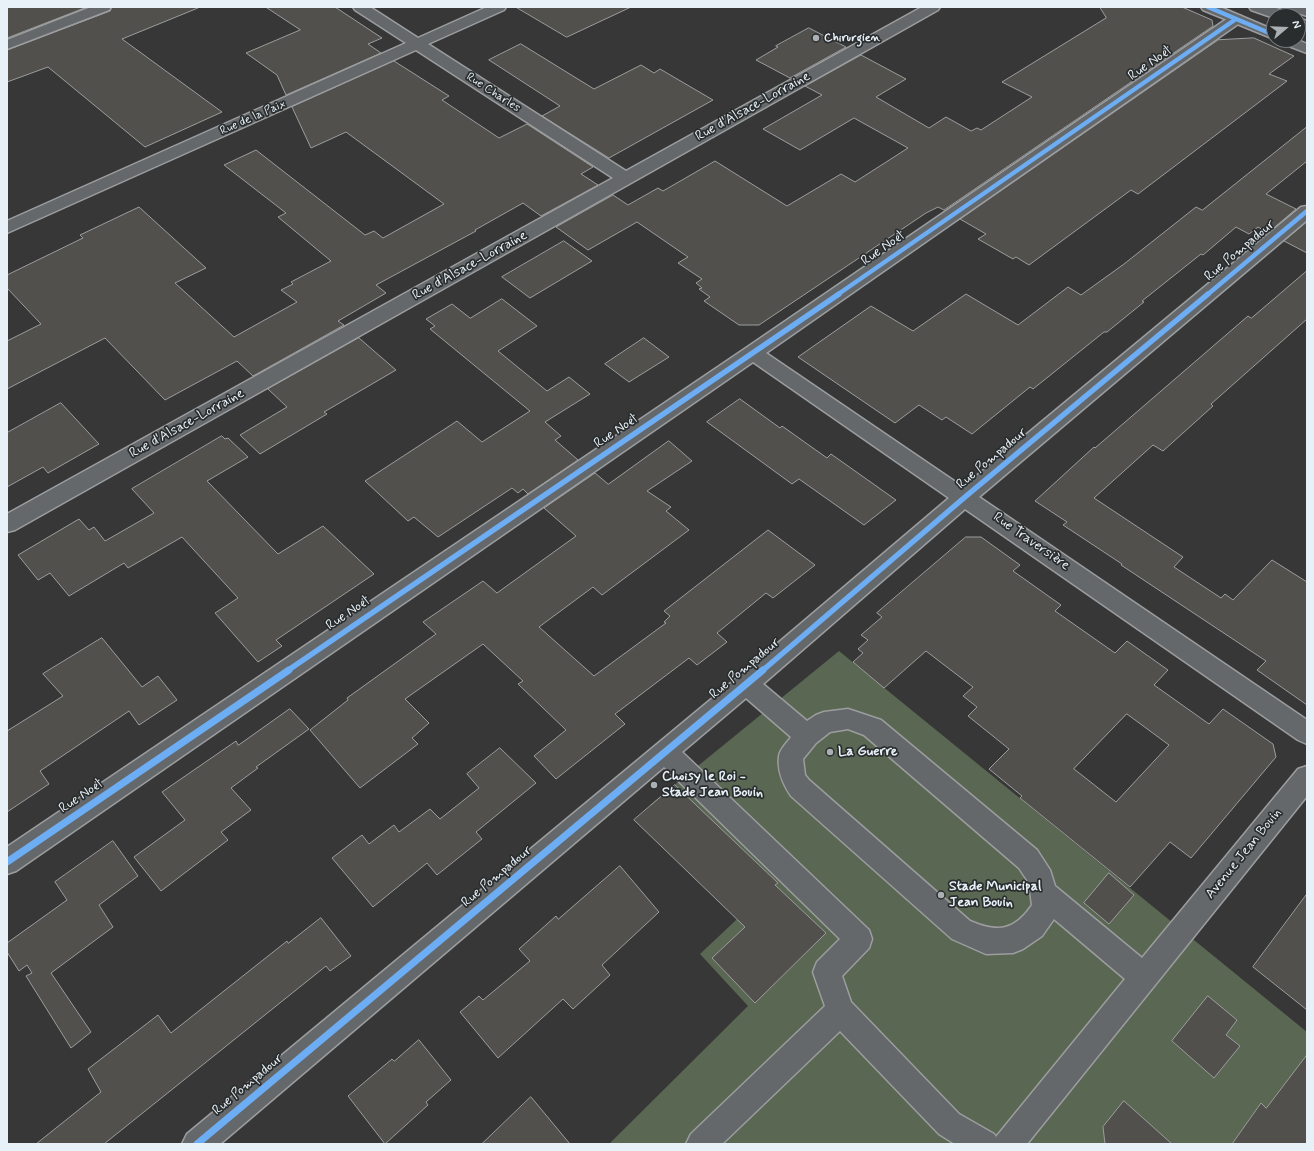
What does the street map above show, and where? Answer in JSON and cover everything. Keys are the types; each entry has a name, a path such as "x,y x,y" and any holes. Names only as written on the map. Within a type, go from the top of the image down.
{"street":[{"path":"7,45 104,7"},
{"name":"Rue Charles","path":"360,7 626,179"},
{"name":"Rue de la Paix","path":"7,228 499,7"},
{"name":"Rue d'Alsace-Lorraine","path":"7,524 933,7"},
{"path":"1208,7 1266,32"},
{"path":"1256,7 1266,10"},
{"path":"1295,7 1307,12"},
{"name":"Rue Noël","path":"7,862 753,353 1236,19"},
{"name":"Rue Pompadour","path":"197,1144 1307,211"},
{"name":"Rue Traversière","path":"753,353 1307,733"},
{"path":"746,684 807,736"},
{"path":"848,719 872,727 1028,859 1041,879 1044,892 1046,908 1033,927 1013,940 986,941 960,930 800,788 793,778 791,756 807,736 824,722 848,719"},
{"path":"665,752 859,939 827,972 840,1011 949,1124 984,1144"},
{"name":"Avenue Jean Bouin","path":"1008,1144 1307,777"},
{"path":"1044,892 1144,978"},
{"path":"702,1144 840,1011"}],"green space":[{"name":"Stade Municipal Jean Bouin","path":"839,651 1307,1032 1307,1144 609,1144 748,1006 700,954 752,905 650,805"}],"building":[{"path":"7,7 87,7 7,38"},
{"path":"112,7 198,7 122,39 222,112 145,147 48,67 7,82 7,50 110,11"},
{"path":"266,7 335,7 382,38 368,44 381,53 286,95 277,75 246,53 300,30"},
{"path":"516,7 631,7 567,37"},
{"path":"1100,7 1182,7 1212,20 1213,26 944,210 938,207 926,213 759,325 739,325 704,301 710,297 699,289 702,288 696,283 702,279 678,263 688,257 637,222 588,250 556,227 613,195 628,205 658,188 663,191 715,161 787,206 841,174 855,182 908,148 854,118 800,150 763,129 822,95 805,86 861,55 906,79 876,97 929,128 946,117 971,131 977,128 981,130 1032,97 1002,82 1106,18"},
{"path":"809,28 846,47 790,78 756,60 778,47 776,46"},
{"path":"1254,38 1266,43 1266,48 1276,48 1294,56 1269,74 1287,81 1138,194 1131,190 1029,265 1016,257 1013,259 978,239 986,234 960,219 1218,40"},
{"path":"521,44 594,89 641,65 654,73 660,69 713,100 609,158 542,116 560,106 489,60"},
{"path":"394,61 449,96 442,100 499,138 527,124 593,167 581,174 598,185 541,216 523,203 475,230 476,231 376,285 386,293 338,321 344,325 253,376 237,361 165,400 105,338 7,389 7,341 41,324 7,288 7,275 83,238 80,235 139,207 206,268 175,283 234,337 297,302 281,290 293,284 291,282 331,261 278,217 286,213 224,165 256,150 365,235 374,231 383,238 444,204 346,132 311,148 292,107"},
{"path":"1307,127 1307,161 1266,194 1296,209 1268,233 1258,227 1249,234 1236,227 1203,255 1201,254 1142,301 1144,302 1107,332 1104,332 1033,389 1030,387 972,434 946,417 942,420 919,405 895,423 798,357 871,306 913,331 966,294 1018,325 1068,287 1081,295 1124,264 1196,207 1202,210"},
{"path":"1307,222 1307,253 1284,241"},
{"path":"564,241 592,261 530,298 502,277"},
{"path":"1307,271 1307,319 1211,404 1213,406 1163,451 1153,445 1094,498 1183,557 1174,567 1221,598 1225,594 1233,600 1272,560 1307,582 1307,705 1257,670 1266,661 1063,525 1067,522 1035,501 1094,447 1095,448 1248,316 1251,318"},
{"path":"502,299 537,326 498,351 547,391 569,377 590,394 545,422 561,436 555,440 578,460 528,494 523,489 518,493 512,488 438,537 414,517 408,521 365,481 457,421 482,442 530,411 430,329 435,326 426,319 452,304 470,318"},
{"path":"359,338 396,370 324,412 327,414 260,454 240,435 287,407 268,389"},
{"path":"644,338 669,357 629,382 605,364"},
{"path":"740,399 780,428 782,426 827,458 831,454 896,500 864,525 799,479 792,484 707,422"},
{"path":"61,403 99,444 48,473 43,467 7,487 7,433"},
{"path":"222,436 225,439 228,438 248,457 207,481 278,554 323,526 374,574 276,640 282,646 258,662 215,613 238,598 182,537 128,568 124,563 69,596 50,573 38,580 18,555 79,519 89,530 94,527 105,541 154,513 132,489"},
{"path":"669,441 692,461 647,491 671,507 666,511 689,530 602,595 593,587 539,627 594,676 666,623 664,622 670,616 664,611 768,530 815,565 773,598 766,593 717,633 727,642 697,665 689,658 615,714 625,724 556,779 534,756 566,730 518,684 523,681 483,644 405,699 429,723 412,738 418,744 360,788 310,730 348,700 347,698 436,634 423,622 483,581 497,593 576,536 544,508 595,473 608,484"},
{"path":"966,537 981,537 1020,565 1013,571 1061,605 1055,611 1115,653 1127,641 1168,670 1154,685 1209,724 1223,709 1273,744 1276,757 1191,858 1170,842 1130,887 1020,798 1022,796 989,769 1009,749 968,716 977,707 963,696 973,687 926,651 884,688 853,662 863,653 858,649 868,640 861,635 882,617 877,613","holes":["1127,714 1169,745 1116,802 1074,769"]},
{"path":"102,638 142,687 158,676 177,700 139,725 129,711 40,771 49,784 7,812 7,731 63,696 43,674"},
{"path":"290,709 309,729 256,767 258,768 231,788 251,810 221,832 228,840 161,891 134,857 185,820 162,792 236,741 238,745"},
{"path":"500,748 536,783 476,832 482,839 437,875 427,863 373,907 332,858 362,835 369,844 394,825 399,832 430,809 440,819 479,788 467,774"},
{"path":"675,785 778,883 775,885 826,933 755,1003 712,958 745,927 634,820"},
{"path":"113,841 138,876 99,905 113,927 51,973 91,1032 71,1048 26,976 32,973 27,965 19,971 7,952 7,943 67,900 55,882"},
{"path":"620,866 659,912 602,965 610,975 573,1009 563,999 498,1058 460,1012 479,996 483,1000 530,961 519,949 556,916 558,919"},
{"path":"1109,873 1134,895 1109,924 1084,903"},
{"path":"1307,894 1307,1010 1253,967"},
{"path":"321,918 351,956 330,971 326,966 104,1144 36,1144 101,1092 88,1069 158,1015 171,1033 287,941 288,943"},
{"path":"1208,996 1237,1020 1226,1035 1240,1046 1214,1078 1172,1041"},
{"path":"419,1040 451,1080 426,1102 428,1105 385,1144 348,1096 392,1059 394,1061"},
{"path":"1307,1055 1307,1144 1232,1144 1261,1103 1266,1108"},
{"path":"531,1097 570,1144 482,1144"},
{"path":"1124,1101 1172,1144 1105,1144 1103,1127"}],"cycle path":[{"path":"1208,7 1266,32"},
{"path":"7,862 753,353 1236,19"},
{"path":"197,1144 1307,211"}],"place":[{"name":"Chirurgien","path":"816,38"},
{"name":"La Guerre","path":"830,752"},
{"name":"Choisy le Roi - Stade Jean Bouin","path":"654,785"},
{"name":"Stade Municipal Jean Bouin","path":"941,895"}]}
